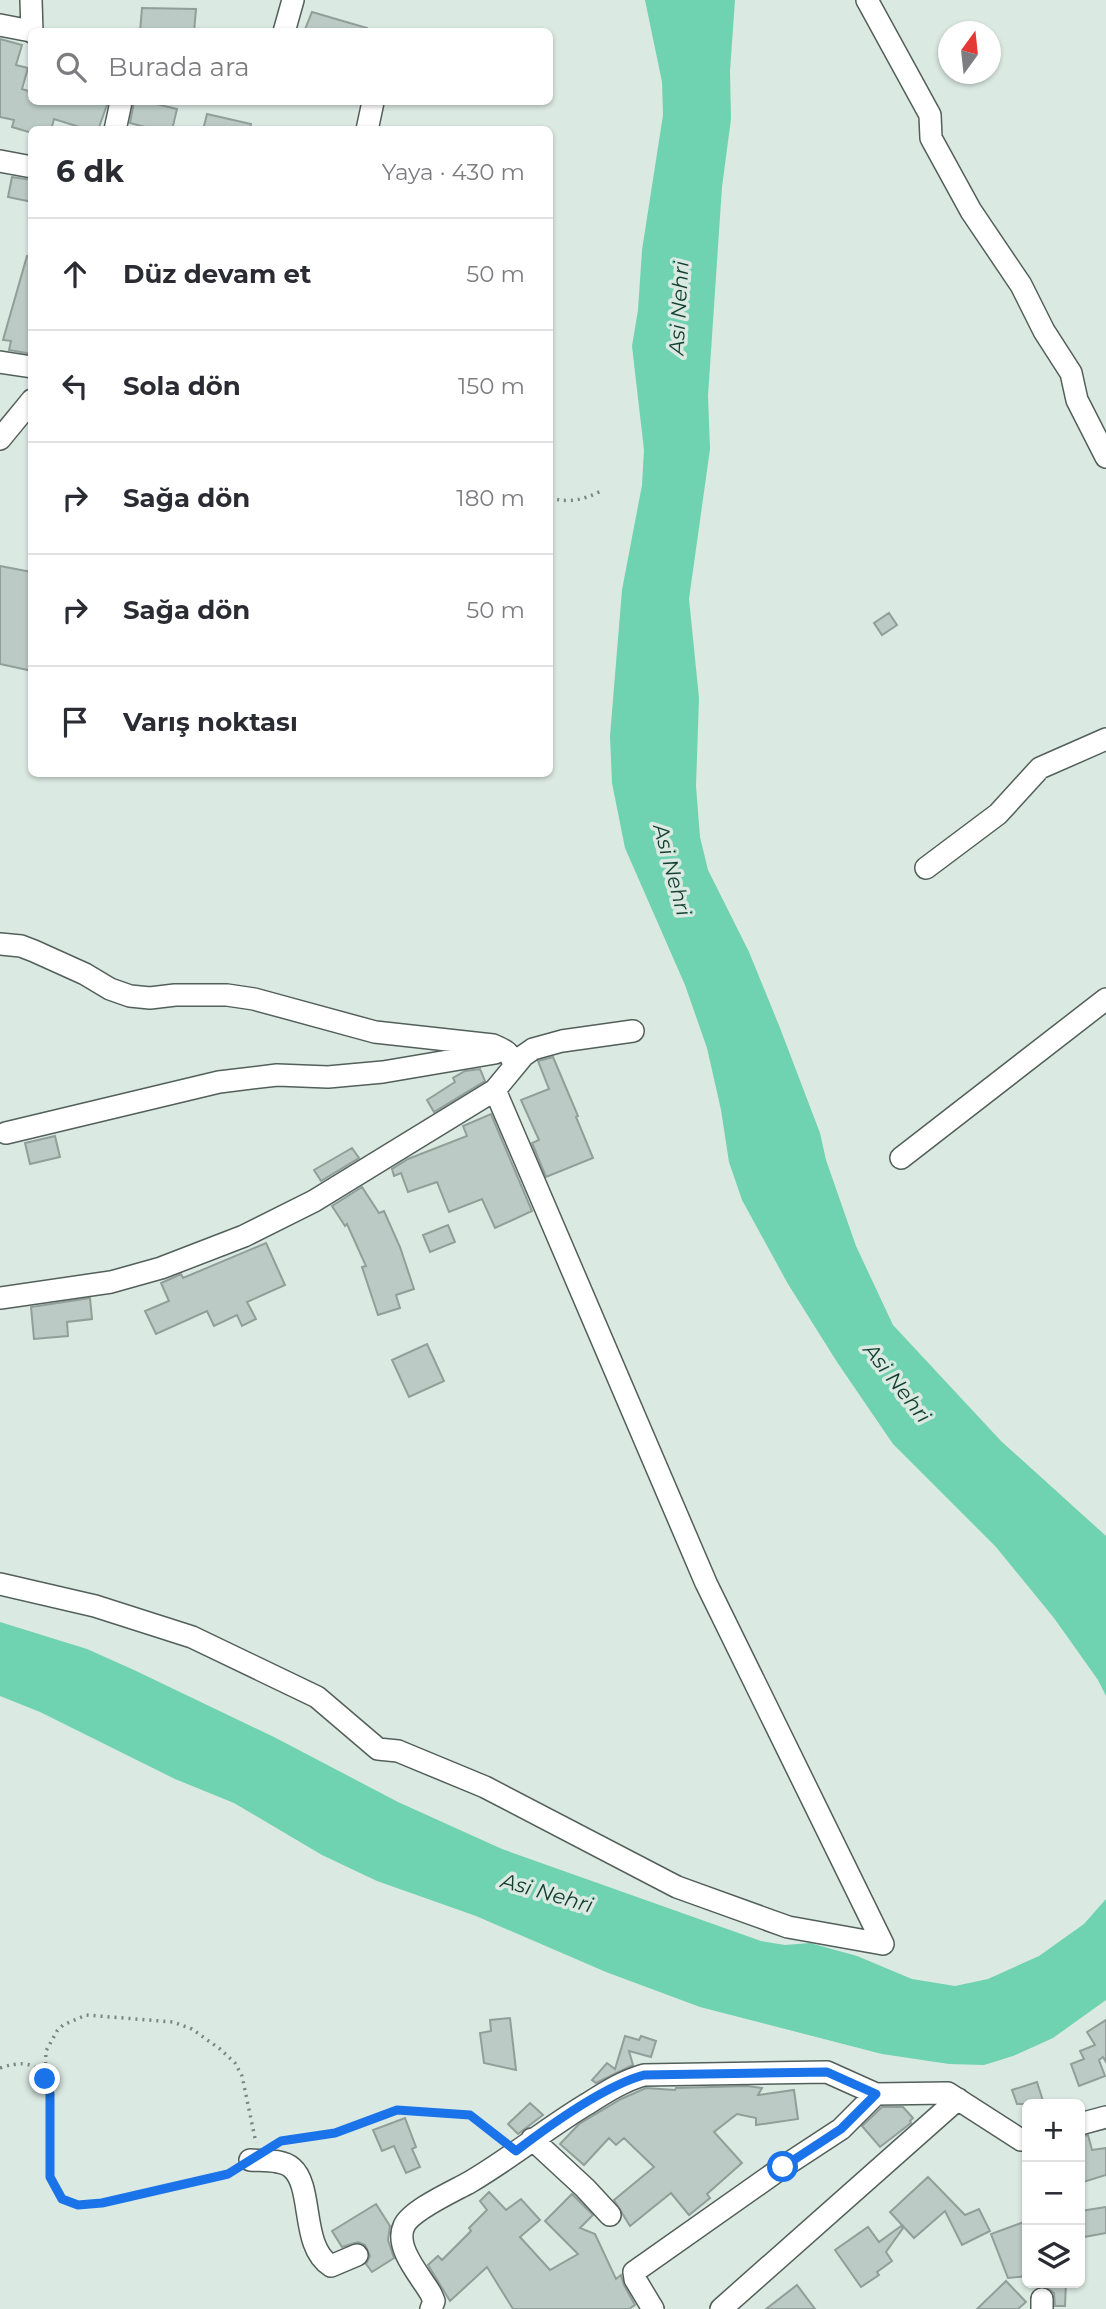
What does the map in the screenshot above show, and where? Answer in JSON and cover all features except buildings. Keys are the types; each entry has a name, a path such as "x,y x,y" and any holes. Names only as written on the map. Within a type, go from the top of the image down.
{"street":[{"path":"31,0 31,28"},
{"path":"285,28 293,0"},
{"path":"867,0 930,114 931,138 971,211 1021,285 1044,331 1071,373 1077,400 1106,457"},
{"path":"0,24 28,31"},
{"path":"116,126 120,105"},
{"path":"368,126 372,105"},
{"path":"0,161 28,166"},
{"path":"0,362 28,367"},
{"path":"0,439 28,405"},
{"path":"926,868 998,814 1040,768 1106,739"},
{"path":"0,944 34,950 110,989 130,996 150,998 205,994 254,999 375,1032 493,1045 511,1059"},
{"path":"901,1158 1106,999"},
{"path":"6,1133 219,1082 277,1075 328,1077 511,1059 523,1056 533,1049 562,1041 633,1031"},
{"path":"0,1298 111,1282 160,1268 244,1236 314,1201 495,1090 511,1059"},
{"path":"0,1584 95,1606 192,1637 317,1697 378,1749 398,1751 485,1787 677,1887 788,1927 883,1944 706,1583 495,1090"},
{"path":"431,2309 434,2301 431,2294 405,2251 402,2233 405,2224 424,2209 499,2164 620,2084 644,2075 827,2072 876,2094 947,2093 1022,2140"},
{"path":"653,2309 634,2272 841,2129 876,2094"},
{"path":"721,2309 958,2099"},
{"path":"1085,2123 1106,2117"},
{"path":"524,2145 585,2188 610,2215"},
{"path":"254,2157 280,2162 292,2168 299,2178 321,2260 331,2266 357,2255"}],"path":[{"path":"553,499 564,502 583,500 601,491"},
{"path":"254,2157 242,2076 235,2063 192,2029 173,2022 86,2015 57,2031 46,2051 45,2079 50,2094 50,2177 62,2199 78,2205 102,2203 228,2174 281,2141 335,2133 397,2110 470,2115 524,2145"},
{"path":"0,2068 16,2062 33,2067 45,2079"}],"water":[{"name":"Asi Nehri","path":"645,0 735,0 730,71 731,119 722,187 708,396 710,449 689,599 699,698 696,786 700,837 708,870 749,952 780,1028 820,1133 826,1160 856,1246 893,1325 1001,1441 1106,1536 1106,1696 1098,1680 1054,1618 996,1547 893,1444 788,1284 742,1200 729,1162 707,1048 685,985 625,848 612,783 610,736 622,590 642,485 644,450 632,346 638,310 642,250 663,115 662,82"},
{"name":"Asi Nehri","path":"0,1622 87,1649 134,1670 274,1737 398,1802 502,1849 761,1941 785,1945 810,1943 857,1956 912,1979 955,1986 988,1979 1039,1956 1084,1924 1106,1899 1106,2000 1053,2038 1013,2056 984,2065 949,2064 882,2054 700,2007 606,1972 476,1916 377,1881 322,1855 234,1803 175,1779 40,1712 0,1696"}],"route":[{"path":"45,2079 50,2094 50,2177 62,2199 78,2205 102,2203 228,2174 281,2141 335,2133 397,2110 470,2115 516,2151 556,2122 612,2088 644,2075 827,2072 876,2094 841,2129 783,2167"}]}
